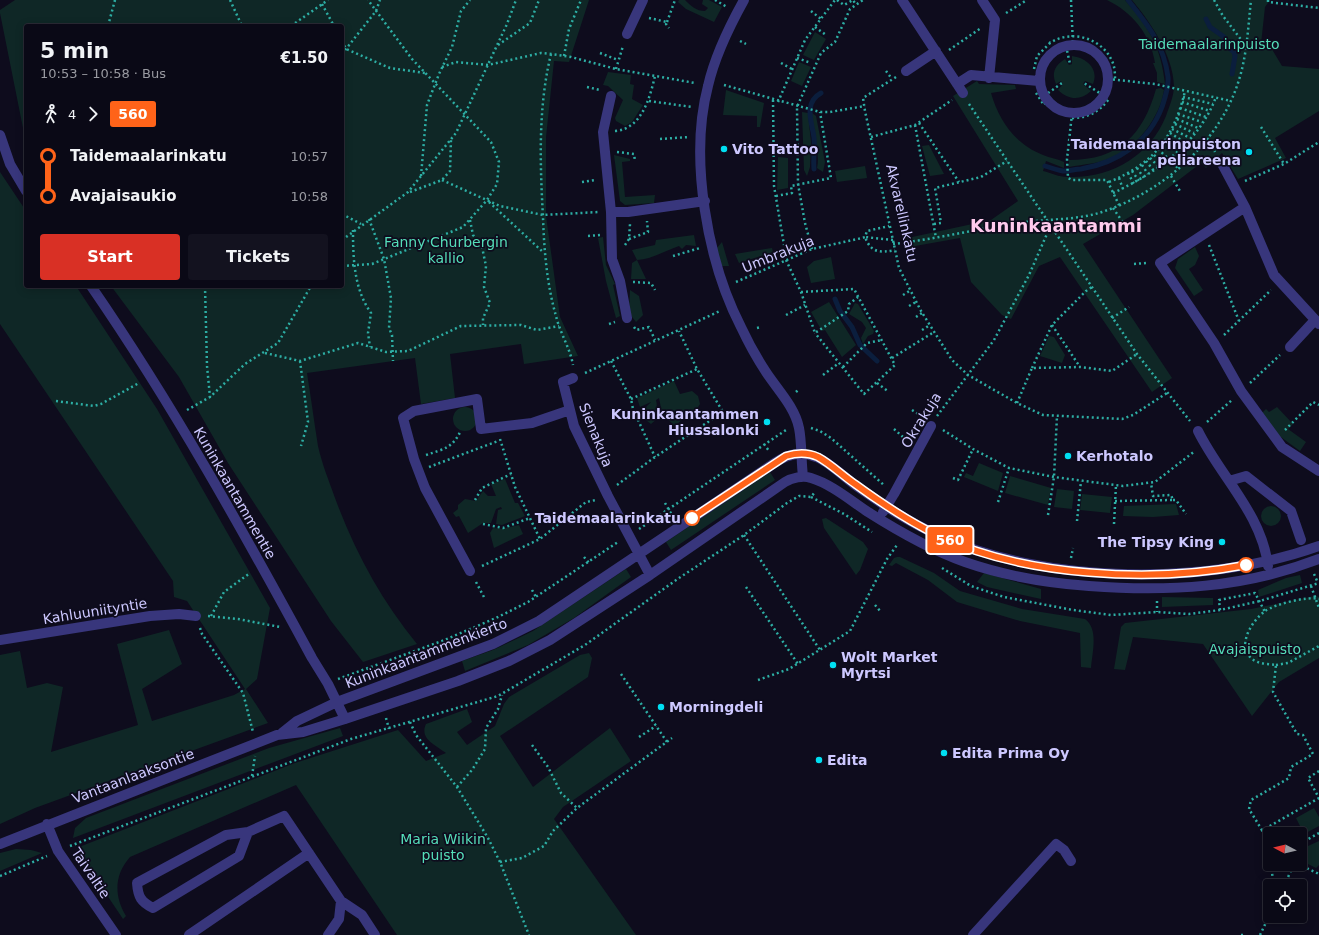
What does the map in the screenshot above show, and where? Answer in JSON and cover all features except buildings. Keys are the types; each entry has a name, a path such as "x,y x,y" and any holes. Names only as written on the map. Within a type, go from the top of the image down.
{"street":[{"path":"627,34 644,0"},
{"path":"744,0 731,23 717,57 703,109 701,160 704,201 712,245 723,287 729,302 765,370 796,417 800,429 800,453 803,476"},
{"path":"902,0 963,93"},
{"path":"982,0 995,20 989,78"},
{"path":"1070,42 1084,46 1098,55 1112,79 1104,95 1091,109 1072,116 1042,100 1040,81 1041,69 1047,58 1055,50 1070,42"},
{"path":"906,70 936,51"},
{"path":"957,84 970,75 989,78 1040,81"},
{"path":"611,96 604,132 611,212 612,259 620,281 626,318"},
{"path":"0,135 10,164 24,188"},
{"path":"1221,162 1245,207 1274,275 1317,322 1290,347"},
{"path":"611,212 704,201"},
{"path":"1245,207 1160,263 1214,343 1241,391 1276,440 1282,447 1319,472"},
{"name":"Kuninkaantammentie","path":"92,288 206,467 295,628 328,684 345,719"},
{"name":"Sienakuja","path":"574,378 563,382 574,426 608,496 650,575"},
{"path":"470,571 425,488 414,459 403,418 414,411 477,399 481,429 532,423 570,410"},
{"name":"Okrakuja","path":"878,518 894,494 931,426"},
{"path":"1198,431 1259,533 1267,556 1269,574"},
{"path":"800,453 820,458 886,507 938,536 977,551 1059,569 1114,573 1202,572 1267,556 1319,546"},
{"name":"Kuninkaantammenkierto","path":"279,734 297,721 337,702 504,640 550,614 786,456 800,453"},
{"path":"279,734 303,732 345,719 458,682 509,662 550,640 650,575 785,482 803,476 822,483 899,531 964,562 1051,583 1112,589 1166,589 1212,586 1269,574 1319,559"},
{"path":"1229,481 1246,476 1291,511 1301,540"},
{"name":"Kahluuniityntie","path":"0,640 150,616 179,614 196,616"},
{"name":"Vantaanlaaksontie","path":"0,844 47,824 279,734"},
{"path":"248,832 239,856 153,908 142,903 138,894 137,883 226,835 248,832 284,816 341,901 362,915 375,935"},
{"name":"Taivaltie","path":"47,824 58,850 116,935"},
{"path":"973,935 1056,844 1064,850 1071,861"},
{"path":"189,935 309,853"},
{"path":"328,935 339,919 341,901"}],"path":[{"path":"109,24 115,0"},
{"path":"230,0 241,24"},
{"path":"294,24 328,0"},
{"path":"344,266 372,264 463,227 487,200 497,184 499,162 491,142 412,59 368,0"},
{"path":"344,51 376,11 380,0"},
{"path":"421,176 427,105 442,67 452,47 461,11 470,0"},
{"path":"408,192 451,138 465,114 497,46 516,0"},
{"path":"497,46 530,23 539,0"},
{"path":"564,56 569,29 581,0"},
{"path":"668,28 666,24 675,0"},
{"path":"715,0 727,7"},
{"path":"778,102 805,40 836,0 844,5 853,0 856,5"},
{"path":"812,249 805,223 798,184 797,107 821,53 835,42 850,9 863,0"},
{"path":"1070,64 1071,0"},
{"path":"1214,0 1223,16 1246,46"},
{"path":"893,244 1025,222 1046,221 1096,214 1113,208 1171,176 1207,138 1231,101 1240,77 1246,46 1251,0"},
{"path":"1268,0 1268,2 1319,8"},
{"path":"322,4 333,24"},
{"path":"811,11 821,19"},
{"path":"636,15 667,22"},
{"path":"815,27 826,35"},
{"path":"616,69 627,34"},
{"path":"1050,42 1060,38 1070,42 1087,38 1097,42 1112,60 1112,79 1155,84 1184,91 1216,96 1231,101"},
{"path":"740,41 746,44"},
{"path":"344,44 346,48 390,68 425,73"},
{"path":"442,67 456,62 488,65 541,53 564,56 616,69 698,84"},
{"path":"600,53 618,60"},
{"path":"552,54 546,76 540,161 545,253 556,316 571,354 574,378 611,362 655,340 719,313 729,302"},
{"path":"797,58 810,63"},
{"path":"781,63 792,69"},
{"path":"724,85 803,109 818,112 830,112 865,106 863,98 906,70"},
{"path":"886,71 892,80"},
{"path":"604,132 621,130 631,125 649,101 655,76"},
{"path":"1042,100 1062,83"},
{"path":"1084,83 1108,98 1096,113 1082,117 1072,116 1067,174 1072,180 1107,180 1118,205"},
{"path":"1109,182 1142,165 1154,154 1175,124 1184,91"},
{"path":"871,137 915,125 963,93 1046,221 1137,354 1198,431"},
{"path":"1113,193 1134,184 1164,164 1186,143 1198,128 1210,111 1216,96"},
{"path":"1183,97 1213,104"},
{"path":"773,100 774,186 784,245"},
{"path":"649,101 703,109"},
{"path":"1182,102 1210,111"},
{"name":"Akvarellinkatu","path":"865,106 899,268 922,313 952,360 968,375 1017,403 1043,414 1122,419 1133,415 1167,393"},
{"path":"1180,108 1206,117"},
{"path":"776,196 792,194 791,186 831,178 818,112"},
{"path":"1178,114 1202,122"},
{"path":"1177,119 1198,128"},
{"path":"919,123 959,182"},
{"path":"1175,124 1194,133"},
{"path":"915,125 936,238"},
{"path":"1261,127 1284,164"},
{"path":"1172,128 1190,138"},
{"path":"1170,133 1186,143"},
{"path":"660,138 691,137"},
{"path":"344,238 353,230 408,192 442,180 450,171 451,138"},
{"path":"1166,138 1182,147"},
{"path":"1234,186 1284,164 1319,142"},
{"path":"1158,149 1179,169"},
{"path":"606,151 634,154 635,161"},
{"path":"1154,154 1164,164"},
{"path":"1150,158 1159,167"},
{"path":"934,224 941,223 935,188 981,176 1007,161"},
{"path":"1146,161 1154,171"},
{"path":"1142,165 1148,174"},
{"path":"1137,168 1144,178"},
{"path":"1132,171 1139,181"},
{"path":"1128,173 1134,184"},
{"path":"1171,176 1180,191"},
{"path":"1119,178 1123,188"},
{"path":"442,180 500,206 543,215 611,212"},
{"path":"487,200 545,253"},
{"path":"1113,208 1124,224"},
{"path":"629,239 648,232 646,209"},
{"path":"344,215 362,224"},
{"path":"369,219 384,259 391,298 389,328 392,335 391,352 393,361"},
{"path":"470,220 473,235 482,247 486,266 484,287 490,303 483,325"},
{"name":"Umbrakuja","path":"723,287 812,249 864,237 867,231 889,226"},
{"name":"Okrakuja","path":"931,426 943,407 994,340 1029,275 1050,227"},
{"path":"353,230 353,264 362,301 371,314 368,333 370,347"},
{"path":"1204,234 1239,321"},
{"path":"864,237 892,240"},
{"path":"864,237 868,246 874,250 884,252 895,250"},
{"path":"673,256 702,247"},
{"path":"786,260 801,292 815,333 864,394 895,364 854,289 801,292"},
{"path":"620,281 651,283 655,290"},
{"path":"1017,403 1052,325 1086,291 1092,287"},
{"path":"205,288 207,366 210,398"},
{"path":"188,410 210,398 245,364 265,353 278,342 310,288"},
{"path":"902,295 911,290"},
{"path":"1214,343 1266,294"},
{"path":"815,333 848,311 849,304 858,297"},
{"path":"909,306 916,302"},
{"path":"786,315 805,306"},
{"path":"1112,318 1130,306"},
{"path":"916,317 922,313"},
{"path":"265,353 300,361 358,343 391,352 408,351 461,326 521,325 537,330 559,326"},
{"path":"922,330 930,325"},
{"path":"1052,325 1080,367"},
{"path":"636,330 649,327 655,340"},
{"path":"757,328 761,327"},
{"path":"470,571 540,539 586,502 608,496 614,488 655,457 723,412 697,369 679,331"},
{"path":"892,358 934,332"},
{"path":"842,367 867,343 882,340"},
{"path":"1032,368 1080,367 1112,371 1137,354"},
{"path":"300,361 308,422 301,446"},
{"path":"611,362 632,399 633,409 655,457"},
{"path":"823,375 839,363"},
{"path":"632,399 697,369"},
{"path":"56,400 94,406 101,404 150,377"},
{"path":"877,383 889,392"},
{"path":"796,392 799,389"},
{"path":"1276,440 1308,406 1313,402 1319,405"},
{"path":"912,410 923,418"},
{"path":"1048,516 1054,477 1057,416"},
{"path":"931,426 948,432 973,450 1009,468 1054,477 1123,486 1155,482 1205,442"},
{"path":"496,428 511,474 540,539"},
{"path":"811,428 820,431 831,438 894,494"},
{"path":"414,459 441,450 456,442 461,430"},
{"path":"328,684 344,676 442,641 496,618 536,597 689,496 769,440 788,430"},
{"path":"894,430 903,437"},
{"path":"431,473 429,468 500,440"},
{"path":"953,478 958,480 973,450"},
{"path":"998,502 1009,468"},
{"path":"475,500 482,488 511,474"},
{"path":"1077,521 1081,481"},
{"path":"1151,483 1154,496 1171,494 1173,500"},
{"path":"1114,524 1116,485"},
{"path":"0,876 58,850 351,739 502,694 585,645 794,499 800,496 811,497 817,490"},
{"path":"689,496 692,500"},
{"path":"1115,502 1176,500 1186,514"},
{"path":"665,504 674,518"},
{"path":"483,524 504,528 530,518"},
{"path":"744,535 820,650"},
{"path":"758,680 789,669 850,631 887,559 897,545"},
{"path":"1071,560 1073,548"},
{"path":"584,557 588,563"},
{"path":"1064,559 1076,561"},
{"path":"211,616 224,592 260,565"},
{"path":"475,581 485,599"},
{"path":"1311,586 1319,608"},
{"path":"746,587 798,664"},
{"path":"532,590 536,597"},
{"path":"1220,610 1219,600 1256,593 1265,612"},
{"path":"1317,599 1296,600 1265,612 1248,630 1246,650 1252,660 1276,665 1288,663 1319,646"},
{"path":"875,605 881,612"},
{"path":"196,616 202,634 243,693 256,743 252,776"},
{"path":"222,617 295,628"},
{"path":"1276,665 1273,692 1297,734 1303,735 1313,754 1291,767 1289,778 1251,800 1249,809 1262,831 1319,798 1308,778 1319,772"},
{"path":"620,674 667,742"},
{"path":"457,787 472,770 485,749 486,728 498,709 502,694"},
{"path":"410,722 416,735 457,787 488,838 500,862 529,935"},
{"path":"639,737 656,726"},
{"path":"500,862 522,858 544,846 553,831 577,808 672,738"},
{"path":"532,745 548,767 561,794 577,808"},
{"path":"1307,840 1319,832"},
{"path":"1307,868 1319,874"},
{"path":"1260,935 1266,923"}],"green space":[{"name":"Fanny Churbergin kallio","path":"15,0 589,0 569,62 554,61 546,137 546,216 560,317 578,356 524,364 521,344 450,354 455,398 421,404 415,358 307,373 318,446 343,518 370,575 392,610 417,644 363,662 331,621 228,463 179,377 112,288 344,288 344,24 24,24 24,133 0,10"},
{"path":"679,0 685,0 694,8 702,11 705,11 708,8 702,4 703,0 709,0 722,7 714,22 686,9 678,2"},
{"path":"1107,0 1125,0 1141,19 1157,48 1165,84 1157,82 1157,73 1153,63 1155,63 1153,53 1145,34 1132,18 1116,5"},
{"name":"Taidemaalarinpuisto","path":"1132,0 1270,0 1265,7 1261,44 1270,46 1282,66 1319,69 1319,111 1275,138 1286,158 1238,179 1222,153 1206,168 1201,163 1133,215 1083,244 1172,378 1152,392 1060,257 1039,266 1011,319 1002,315 971,282 960,238 904,248 903,239 991,220 1018,201 953,96 977,81 979,84 1015,85 1016,89 991,93 994,103 1010,131 1025,145 1033,151 1064,162 1064,168 1046,161 1043,171 1058,176 1067,177 1083,177 1098,174 1127,162 1150,143 1159,130 1170,105 1174,90 1173,74 1160,40"},
{"path":"815,32 826,39 814,60 803,55"},
{"path":"1072,56 1087,62 1093,69 1094,74 1093,84 1085,81 1083,84 1091,91 1079,98 1066,96 1058,90 1063,84 1061,81 1056,84 1054,76 1056,67 1065,59 1069,65 1072,64"},
{"path":"799,62 811,67 802,86 791,81"},
{"path":"608,72 631,75 630,84 634,85 632,99 643,105 632,122 625,126 616,121 615,118 623,100 608,86 603,85"},
{"path":"1161,88 1164,90 1162,100 1153,120 1139,138 1123,153 1097,162 1069,167 1069,160 1087,159 1102,155 1115,150 1126,142 1136,132 1144,120 1156,89"},
{"path":"726,90 764,103 760,127 757,127 757,116 723,115"},
{"path":"802,112 808,113 811,142 810,167 807,176 804,170"},
{"path":"812,113 816,116 825,162 823,172 817,168 818,155"},
{"path":"929,145 944,174 930,176 922,146"},
{"path":"614,155 630,159 630,161 622,162 625,197 655,195 654,203 625,205 620,201"},
{"path":"778,157 788,158 788,188 777,190"},
{"path":"865,166 867,178 837,182 835,171"},
{"path":"0,172 24,208 24,288 77,288 157,409 270,608 257,679 246,689 268,723 35,808 0,824 0,655 20,651 27,688 47,683 63,687 51,752 138,725 117,644 169,630 182,664 142,689 152,721 234,695 245,689 187,601 174,597 173,581 0,324"},
{"path":"694,235 696,246 686,245 682,249 679,246 653,256 637,260 632,250 655,245 656,240"},
{"path":"603,237 606,265 615,284 613,285 620,316 616,318 606,281 598,238"},
{"path":"722,242 729,266 720,266 716,249"},
{"path":"1195,247 1199,256 1195,265 1189,269 1203,290 1194,296 1175,268 1178,259"},
{"path":"772,248 773,252 739,263 735,254"},
{"path":"831,257 835,279 811,283 807,267 814,261"},
{"path":"637,260 646,279 631,279 632,263"},
{"path":"630,290 639,296 643,315 636,322 629,313"},
{"path":"829,302 856,345 842,357 825,330 822,331 811,312"},
{"path":"855,303 858,304 874,331 873,334 868,336 863,344 861,338 866,328 862,322 849,314"},
{"path":"1049,336 1054,337 1065,355 1062,363 1040,356"},
{"path":"674,381 680,394 692,391 698,396 700,404 694,413 684,414 682,420 677,424 676,435 672,423 661,415 659,398 656,400 658,418 651,424 642,417 642,411 651,402 640,407 637,398"},
{"path":"465,407 473,411 477,419 473,427 465,431 457,427 453,419 457,411"},
{"path":"1277,407 1293,424 1288,429 1306,442 1300,451 1278,435 1262,413 1266,409 1269,412"},
{"path":"979,463 1003,473 998,491 964,477 966,473 973,476"},
{"path":"770,472 775,480 671,550 666,542"},
{"path":"1010,476 1051,488 1048,505 1005,493"},
{"path":"505,479 515,503 518,503 525,516 502,525 496,524 498,510 502,509 501,507 496,509 491,523 483,523 468,533 459,516 456,517 453,513 458,509 458,505 465,499 476,501 483,491 488,496 496,496 491,484"},
{"path":"1057,489 1074,491 1072,509 1054,507"},
{"path":"1082,494 1112,497 1110,513 1080,510"},
{"path":"1176,504 1179,515 1153,517 1123,516 1124,506"},
{"path":"1271,506 1278,509 1281,516 1278,523 1271,526 1264,523 1261,516 1264,509"},
{"path":"826,518 863,542 868,549 860,570 856,575 824,528 822,519"},
{"path":"519,525 523,534 494,548 490,533 493,528 502,529"},
{"path":"897,557 934,573 960,591 1022,609 1085,619 1092,629 1094,642 1091,668 1081,667 1080,633 1020,621 957,602 928,580 896,563 892,566 889,565 894,558"},
{"path":"626,569 631,577 574,618 528,645 465,671 462,661 493,650 533,631"},
{"path":"984,573 1041,589 1041,599 987,587 977,582"},
{"path":"1300,575 1302,583 1259,597 1258,590 1286,578"},
{"name":"Avajaispuisto","path":"1315,596 1319,597 1319,658 1279,682 1252,716 1203,644 1133,637 1125,670 1114,669 1121,627 1125,623 1251,609"},
{"path":"1162,597 1213,598 1213,605 1162,607"},
{"name":"Maria Wiikin puisto","path":"589,653 592,658 588,677 500,736 533,787 610,728 631,761 563,807 554,819 636,935 397,935 296,785 130,857 121,871 118,886 119,901 126,916 123,919 78,852 79,847 295,763 398,730 426,761 446,753 427,738 424,729 426,724 467,709 472,722 457,732 467,745 495,726 504,704 509,697 580,655"},
{"path":"340,728 343,736 73,838 75,828 86,818 269,748"},
{"path":"1314,808 1319,817 1319,826 1307,832 1307,827 1300,827 1296,818"},
{"path":"1319,841 1319,865 1316,868 1307,864 1308,846"},
{"path":"16,849 31,850 42,853 0,871 0,853"}],"waterway":[{"path":"1045,166 1065,171 1081,169 1107,162 1130,149 1149,131 1156,119 1162,107 1167,89 1168,77 1166,66 1163,55 1154,36 1128,0"},
{"path":"1206,19 1210,27 1224,37 1226,45 1234,52 1235,56 1232,74"},
{"path":"814,169 814,138 810,107 815,97 821,93"},
{"path":"835,299 840,311 852,327 860,345 877,361"}],"bus line":[{"name":"560","path":"692,518 786,456 800,453 820,458 886,507 938,536 977,551 1008,559 1038,566 1093,573 1202,572 1246,565"}],"place":[{"name":"Vito Tattoo","path":"724,149"},
{"name":"Taidemaalarinpuiston peliareena","path":"1249,152"},
{"name":"Kuninkaantammen Hiussalonki","path":"767,422"},
{"name":"Kerhotalo","path":"1068,456"},
{"name":"Taidemaalarinkatu","path":"692,518"},
{"name":"The Tipsy King","path":"1222,542"},
{"name":"Wolt Market Myrtsi","path":"833,665"},
{"name":"Morningdeli","path":"661,707"},
{"name":"Edita Prima Oy","path":"944,753"},
{"name":"Edita","path":"819,760"}],"district":[{"name":"Kuninkaantammi","path":"1056,226"}]}
